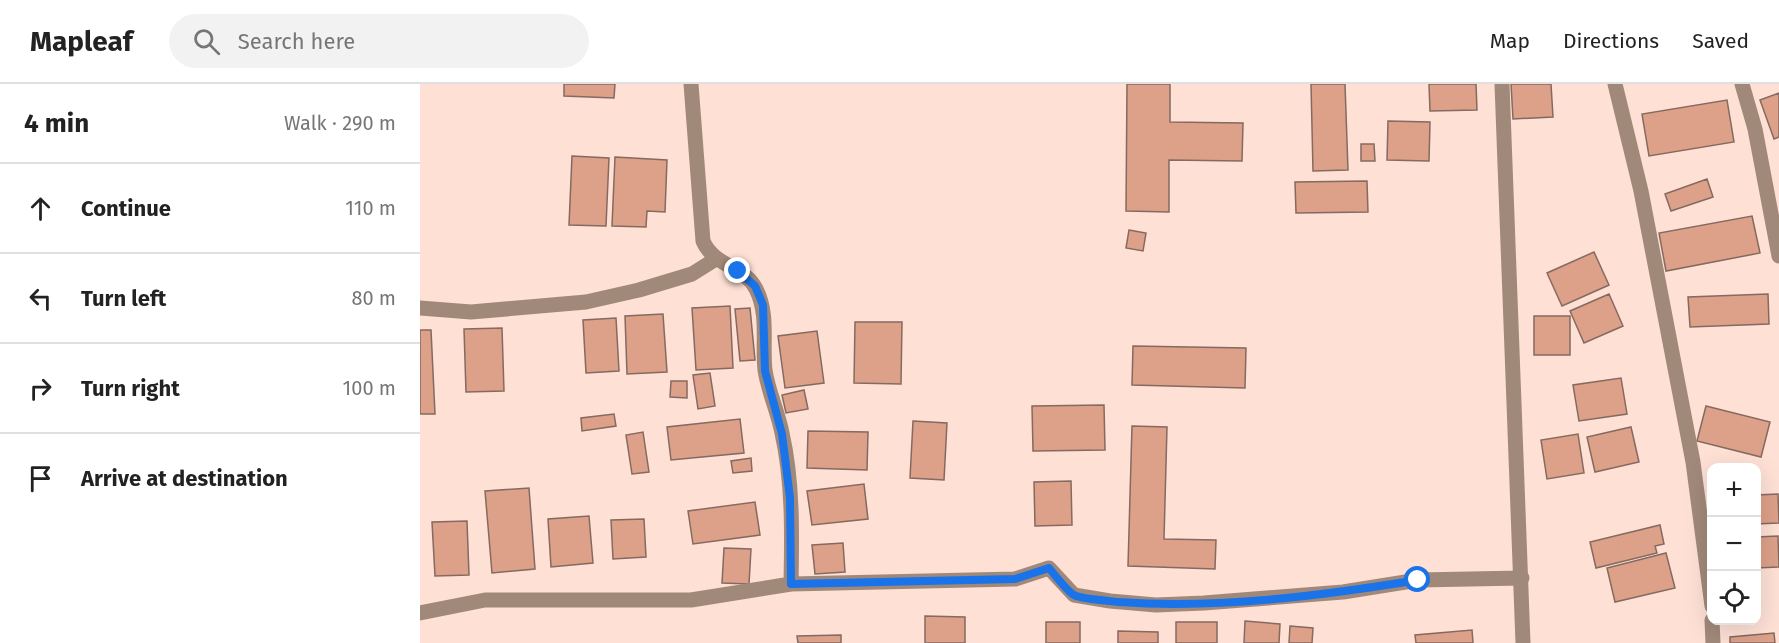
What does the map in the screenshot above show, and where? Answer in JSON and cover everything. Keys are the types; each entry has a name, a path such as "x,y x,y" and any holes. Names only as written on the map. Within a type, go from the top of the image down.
{"street":[{"path":"692,84 703,241 707,250 716,259 738,271 755,286 763,305 765,371 782,434 790,498 791,584"},
{"path":"1502,84 1523,643"},
{"path":"1615,84 1641,191 1693,462 1708,571"},
{"path":"1742,84 1755,129 1779,256"},
{"path":"420,308 471,312 586,302 639,290 692,274 716,259"},
{"path":"420,613 485,600 691,600 791,584 1015,579 1049,568 1074,595 1110,601 1156,604 1216,603 1343,592 1418,580 1522,578"},
{"path":"1712,625 1713,643"}],"building":[{"path":"564,84 615,84 614,98 564,96"},
{"path":"1127,84 1170,84 1170,122 1243,123 1242,161 1169,160 1169,212 1126,211"},
{"path":"1311,84 1345,84 1348,170 1313,171"},
{"path":"1429,84 1476,84 1477,110 1430,111"},
{"path":"1511,84 1551,84 1553,117 1513,119"},
{"path":"1779,93 1779,137 1774,139 1760,100"},
{"path":"1727,100 1734,142 1649,156 1642,114"},
{"path":"1388,121 1430,122 1429,161 1387,160"},
{"path":"1361,144 1374,144 1375,161 1361,161"},
{"path":"572,156 609,158 606,226 569,225"},
{"path":"615,157 667,160 665,212 647,211 646,227 612,226"},
{"path":"1707,179 1713,197 1671,211 1665,194"},
{"path":"1367,181 1368,212 1296,213 1295,182"},
{"path":"1752,216 1760,253 1666,271 1659,233"},
{"path":"1129,230 1146,233 1143,251 1126,248"},
{"path":"1594,252 1609,285 1562,306 1547,273"},
{"path":"1609,294 1623,326 1584,343 1570,311"},
{"path":"1768,294 1769,324 1690,327 1688,297"},
{"path":"730,306 733,368 696,370 692,308"},
{"path":"750,308 755,360 740,361 735,309"},
{"path":"663,314 667,372 627,374 625,316"},
{"path":"1534,316 1570,316 1570,355 1534,355"},
{"path":"616,318 619,371 586,373 583,320"},
{"path":"855,322 902,322 901,384 854,383"},
{"path":"502,328 504,391 466,392 464,329"},
{"path":"420,330 431,330 435,414 420,414"},
{"path":"817,331 824,383 785,388 778,336"},
{"path":"1133,346 1246,348 1245,388 1132,385"},
{"path":"710,373 715,406 698,409 693,375"},
{"path":"1621,378 1627,414 1579,421 1573,385"},
{"path":"671,381 687,381 687,398 670,397"},
{"path":"804,390 808,409 786,413 782,395"},
{"path":"1104,405 1105,450 1033,451 1032,406"},
{"path":"1706,406 1770,422 1761,457 1697,441"},
{"path":"614,414 616,426 582,431 581,418"},
{"path":"740,419 744,453 671,460 667,427"},
{"path":"913,421 947,423 944,480 910,478"},
{"path":"1132,426 1167,427 1164,539 1216,540 1215,569 1128,566"},
{"path":"1631,427 1639,462 1595,472 1587,437"},
{"path":"808,431 868,432 867,470 807,468"},
{"path":"643,432 649,472 632,474 626,435"},
{"path":"1578,434 1584,473 1547,479 1541,440"},
{"path":"751,458 752,471 733,473 731,461"},
{"path":"1071,481 1072,525 1035,526 1034,482"},
{"path":"864,484 868,519 812,525 807,491"},
{"path":"529,488 535,569 492,573 485,491"},
{"path":"1778,494 1779,523 1761,524 1761,495"},
{"path":"755,502 760,535 693,544 688,511"},
{"path":"589,516 593,563 551,567 548,519"},
{"path":"644,519 646,557 613,559 611,520"},
{"path":"467,521 469,575 435,576 432,522"},
{"path":"1660,525 1664,544 1655,546 1657,553 1596,568 1590,542"},
{"path":"1778,536 1779,567 1761,568 1761,537"},
{"path":"843,543 845,572 815,574 812,545"},
{"path":"724,548 751,549 749,584 722,583"},
{"path":"1666,553 1675,588 1615,602 1607,568"},
{"path":"925,616 965,617 965,643 925,643"},
{"path":"1245,621 1280,624 1279,643 1244,643"},
{"path":"1046,622 1080,622 1080,643 1046,643"},
{"path":"1176,622 1217,622 1217,643 1176,643"},
{"path":"1290,626 1313,628 1312,643 1289,643"},
{"path":"1472,630 1473,643 1416,643 1415,635"},
{"path":"1118,631 1158,632 1158,643 1118,643"},
{"path":"1774,633 1775,643 1730,643 1730,637"},
{"path":"841,635 841,643 798,643 797,636"}],"route":[{"path":"738,271 755,286 763,305 765,371 782,434 790,498 791,584 1015,579 1049,568 1074,595 1110,601 1156,604 1204,603 1343,592 1418,580"}]}
